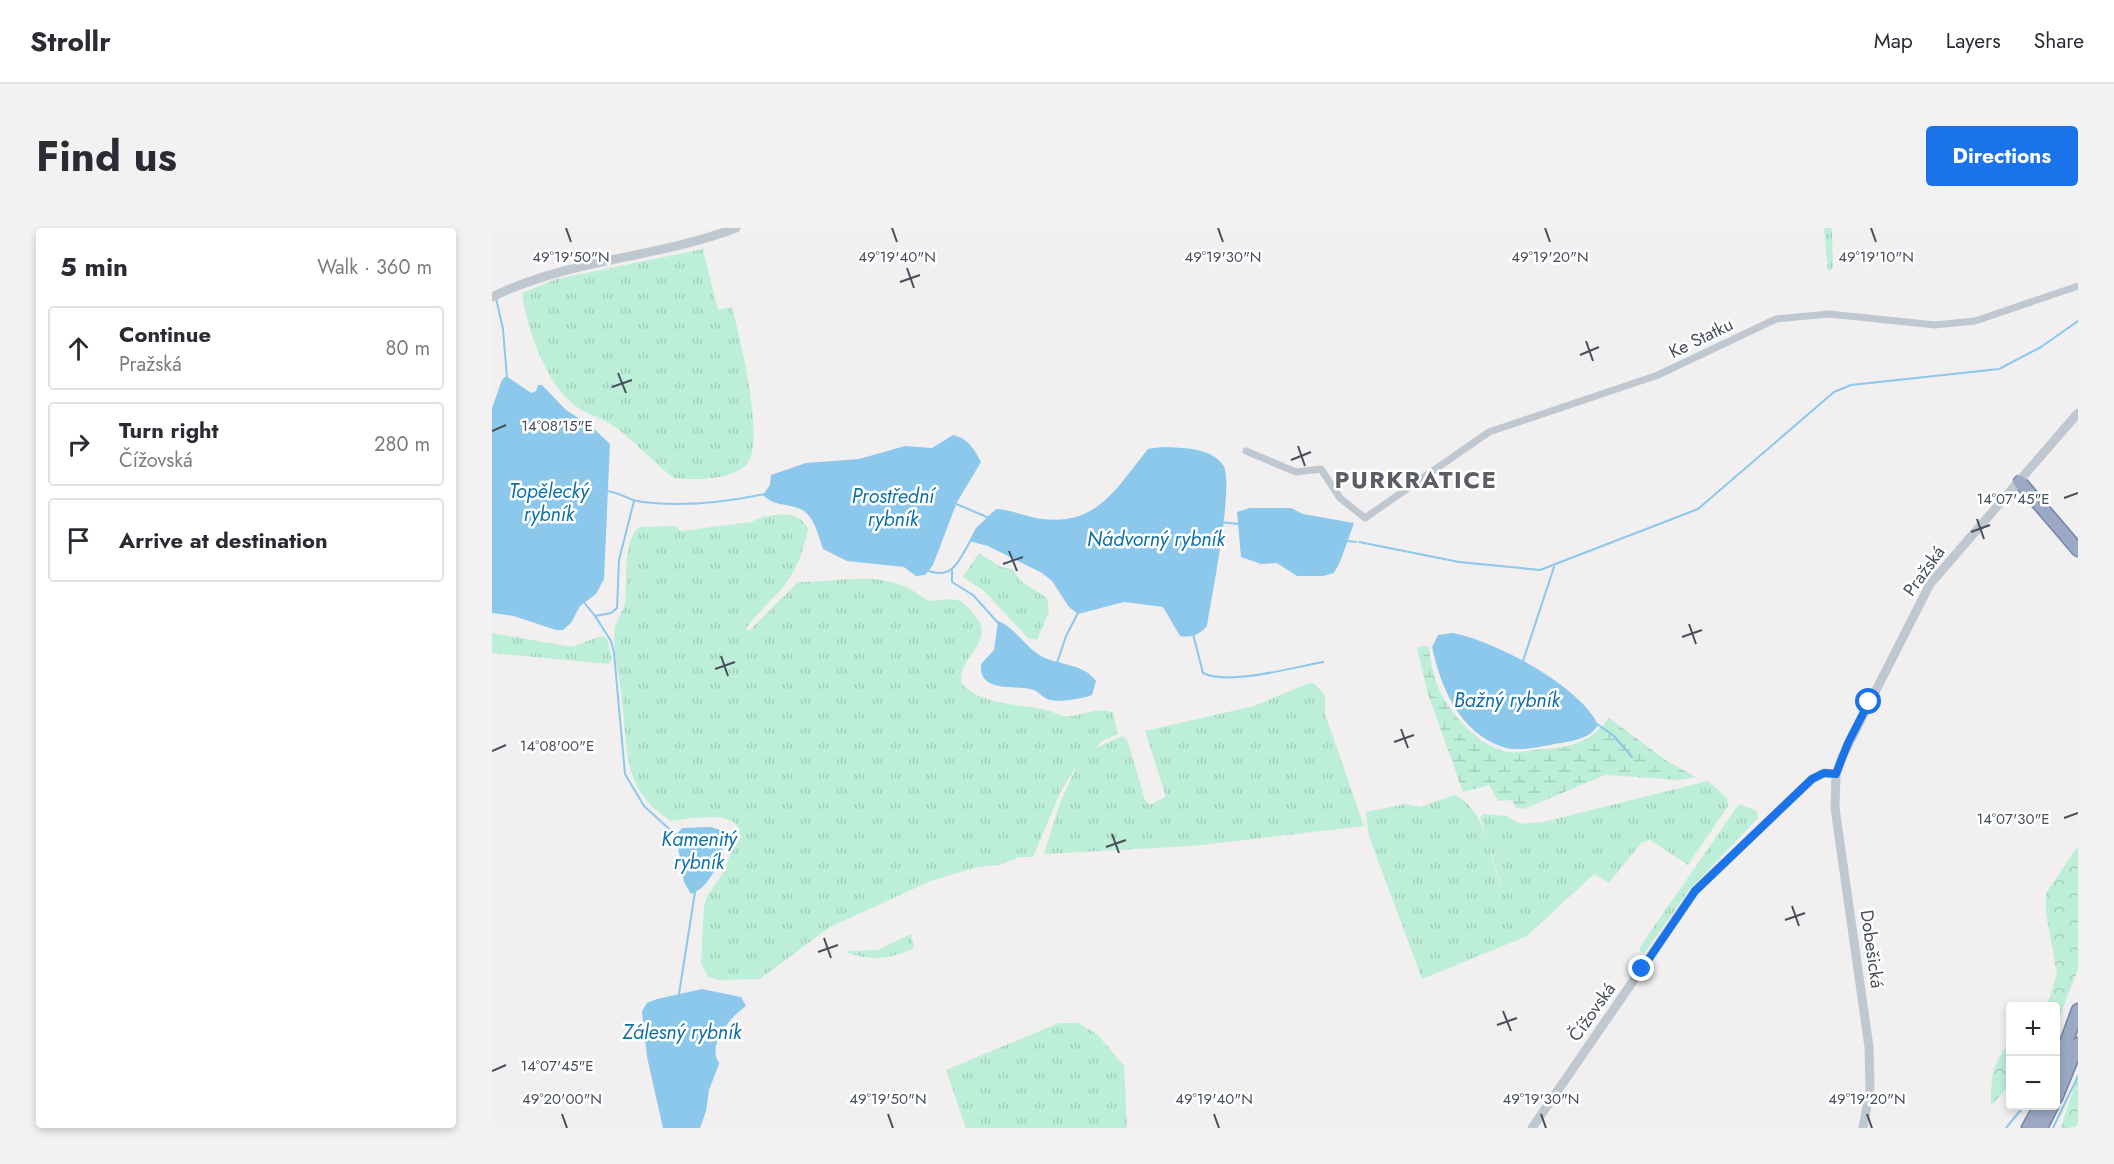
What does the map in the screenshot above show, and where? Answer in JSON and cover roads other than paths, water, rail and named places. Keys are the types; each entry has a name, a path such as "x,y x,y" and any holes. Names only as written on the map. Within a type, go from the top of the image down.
{"highway":[{"path":"2020,482 2078,550"},
{"path":"2060,1057 2078,1010"},
{"path":"2060,1086 2078,1044"},
{"path":"2028,1128 2038,1110"},
{"path":"2041,1128 2050,1110"}],"street":[{"path":"492,297 571,268 695,243 736,228"},
{"name":"Ke Statku","path":"1246,451 1296,472 1321,469 1340,498 1365,518 1489,432 1658,375 1776,319 1829,314 1935,325 1975,321 2078,286"},
{"name":"Pražská","path":"1836,774 1848,743 1930,584 2078,413"},
{"name":"Čížovská","path":"1532,1128 1695,891 1812,779 1824,773 1836,774"},
{"name":"Dobešická","path":"1836,774 1835,808 1869,1047 1870,1089 1863,1128"}],"water":[{"name":"Topělecký rybník","path":"506,376 531,393 536,391 538,385 542,385 566,410 591,426 610,444 604,579 596,594 580,606 571,623 563,630 556,630 514,616 492,613 492,408 502,380"},
{"name":"Prostřední rybník","path":"953,435 967,442 981,462 957,502 933,565 925,575 916,576 904,567 847,561 823,549 812,519 803,511 793,506 775,503 763,495 770,485 771,475 806,463 859,459 905,446 932,448"},
{"name":"Nádvorný rybník","path":"1162,447 1196,450 1211,455 1223,465 1226,475 1224,516 1207,626 1198,634 1188,637 1180,636 1163,607 1124,602 1078,614 1069,607 1052,581 1042,573 988,546 969,541 976,528 996,509 1042,519 1061,520 1092,510 1116,490 1148,449"},
{"path":"1250,508 1291,508 1303,514 1354,523 1334,573 1323,576 1297,576 1277,563 1261,564 1241,557 1237,512"},
{"path":"998,621 1010,628 1041,656 1078,668 1091,675 1096,681 1092,695 1071,700 1050,700 1034,690 1000,686 986,680 981,664 994,650"},
{"name":"Bažný rybník","path":"1453,633 1491,645 1534,667 1574,695 1598,725 1590,734 1579,739 1535,748 1503,747 1488,740 1464,720 1447,693 1441,678 1432,647 1438,635"},
{"name":"Kamenitý rybník","path":"711,827 726,832 724,845 710,878 705,885 691,894 684,882 676,835 682,828"},
{"name":"Zálesný rybník","path":"702,989 741,997 746,1006 729,1021 717,1042 716,1056 719,1064 709,1090 706,1111 700,1128 663,1128 647,1057 642,1011 647,1003 657,999"}],"waterway":[{"path":"496,298 503,329 507,378"},
{"path":"1359,542 1459,562 1540,570 1698,509 1834,392 1851,385 1999,369 2041,347 2078,321"},
{"path":"603,491 638,501 673,504 720,501 765,494"},
{"path":"583,601 595,616 611,613 617,608 619,560 634,501"},
{"path":"954,503 987,517"},
{"path":"1220,522 1238,524"},
{"path":"929,571 938,573 951,570 960,560 971,540"},
{"path":"1348,541 1356,542"},
{"path":"1523,661 1554,567"},
{"path":"952,571 952,582 973,595 999,624"},
{"path":"1057,663 1066,636 1078,613"},
{"path":"595,616 611,641 614,653 625,774 644,806 678,837"},
{"path":"1193,634 1203,673 1215,676 1245,677 1323,662"},
{"path":"1597,724 1614,736 1632,757"},
{"path":"679,994 695,892"},
{"path":"2053,1128 2078,1076"},
{"path":"2006,1128 2021,1110"}],"district":[{"name":"PURKRATICE","path":"1416,480"}]}
